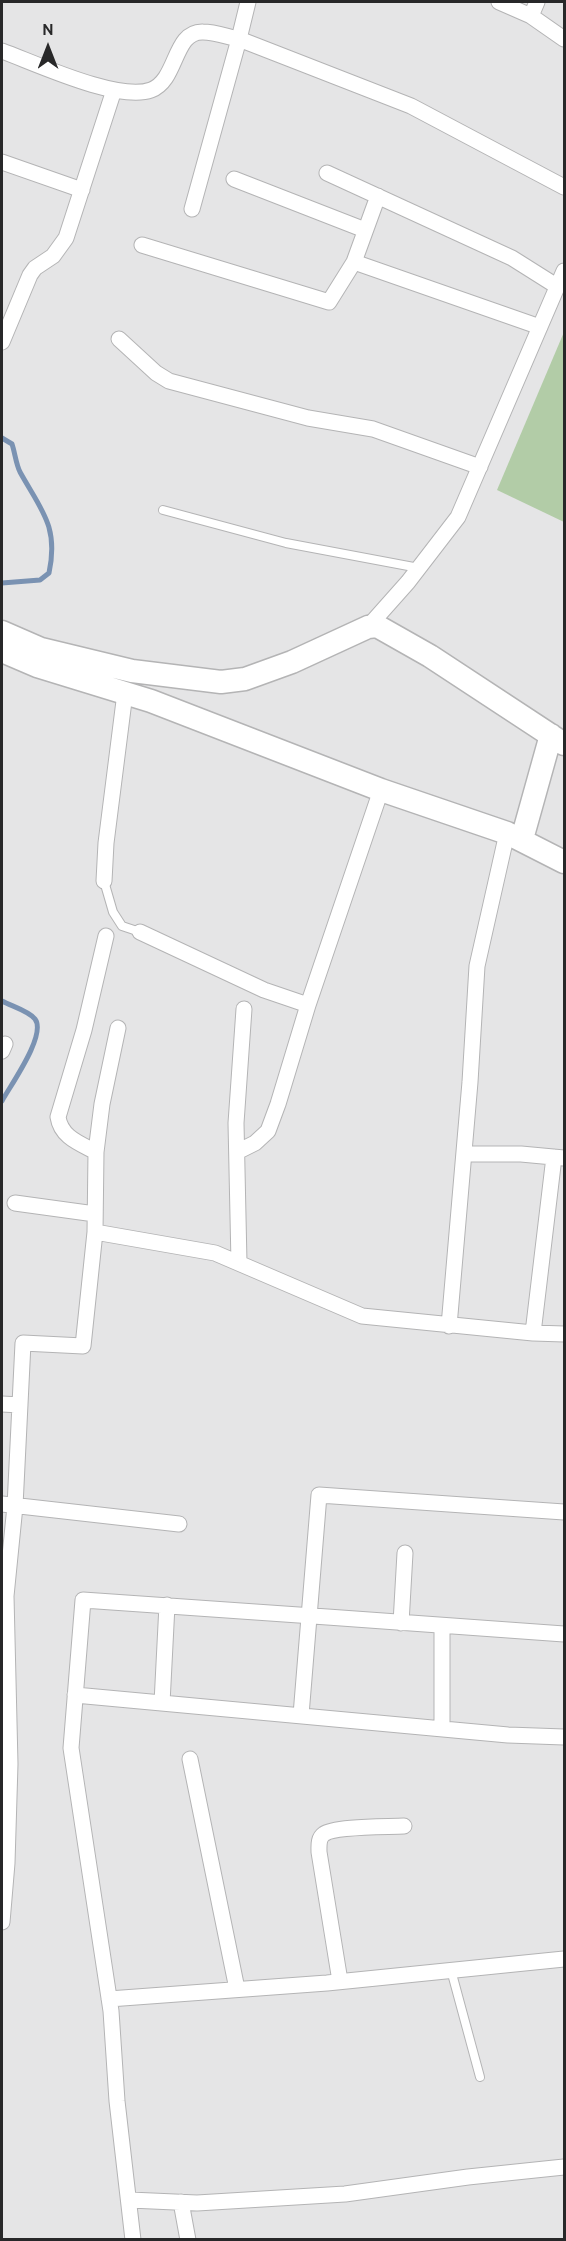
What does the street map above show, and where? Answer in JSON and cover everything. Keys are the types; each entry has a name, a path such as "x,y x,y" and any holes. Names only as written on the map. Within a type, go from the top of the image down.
{"main road":[{"path":"2,632 41,649 132,671 221,682 245,679 292,662 368,627 377,626 401,638 558,740 514,836"},
{"path":"2,651 37,666 125,693 261,742 381,790 514,836 564,862"}],"street":[{"path":"192,208 248,2"},
{"path":"499,2 534,9 564,39"},
{"path":"2,51 114,90 139,92 151,90 162,84 183,42 194,33 204,32 239,39 411,106 564,187"},
{"path":"2,342 30,275 35,268 60,249 66,238 114,90"},
{"path":"2,162 82,190"},
{"path":"327,173 512,258 558,287"},
{"path":"234,180 365,230"},
{"path":"141,245 329,302 354,262 378,196"},
{"path":"354,262 540,327"},
{"path":"368,627 419,568 459,516 564,271"},
{"path":"118,339 156,373 169,381 308,418 373,429 480,468"},
{"path":"104,881 106,843 125,693"},
{"path":"237,1152 255,1143 268,1131 381,790"},
{"path":"449,1326 470,1082 477,966 514,836"},
{"path":"140,932 264,990 308,1005"},
{"path":"96,1152 65,1135 59,1126 58,1117 84,1030 105,936"},
{"path":"239,1263 236,1123 244,1009"},
{"path":"2,1922 6,1764 4,1614 8,1505 20,1406 24,1343 83,1346 95,1232 96,1152 102,1104 118,1028"},
{"path":"464,1154 520,1154 559,1158 533,1333"},
{"path":"15,1203 95,1214"},
{"path":"95,1232 216,1253 362,1316 449,1326 564,1334"},
{"path":"2,1404 20,1406"},
{"path":"301,1715 319,1495 564,1512"},
{"path":"8,1505 179,1524"},
{"path":"401,1623 405,1553"},
{"path":"133,2240 117,2101 109,1999 71,1748 82,1600 564,1634"},
{"path":"162,1702 167,1605"},
{"path":"442,1626 442,1728"},
{"path":"75,1695 508,1735 564,1737"},
{"path":"190,1760 237,1989"},
{"path":"340,1981 319,1840 324,1834 335,1829 404,1826"},
{"path":"109,1999 340,1981 564,1959"},
{"path":"130,2200 181,2202 345,2194 468,2177 564,2167"},
{"path":"181,2202 188,2240"}],"lane":[{"path":"163,510 286,543 419,568"},
{"path":"104,881 113,912 122,926 140,932"},
{"path":"451,1970 480,2077"}],"green space":[{"path":"564,332 564,522 497,490"}],"waterway":[{"path":"2,438 12,444 17,466 41,508 50,530 52,543 49,573 40,580 2,583"},
{"path":"2,1001 32,1016 37,1027 32,1048 2,1101"}]}
